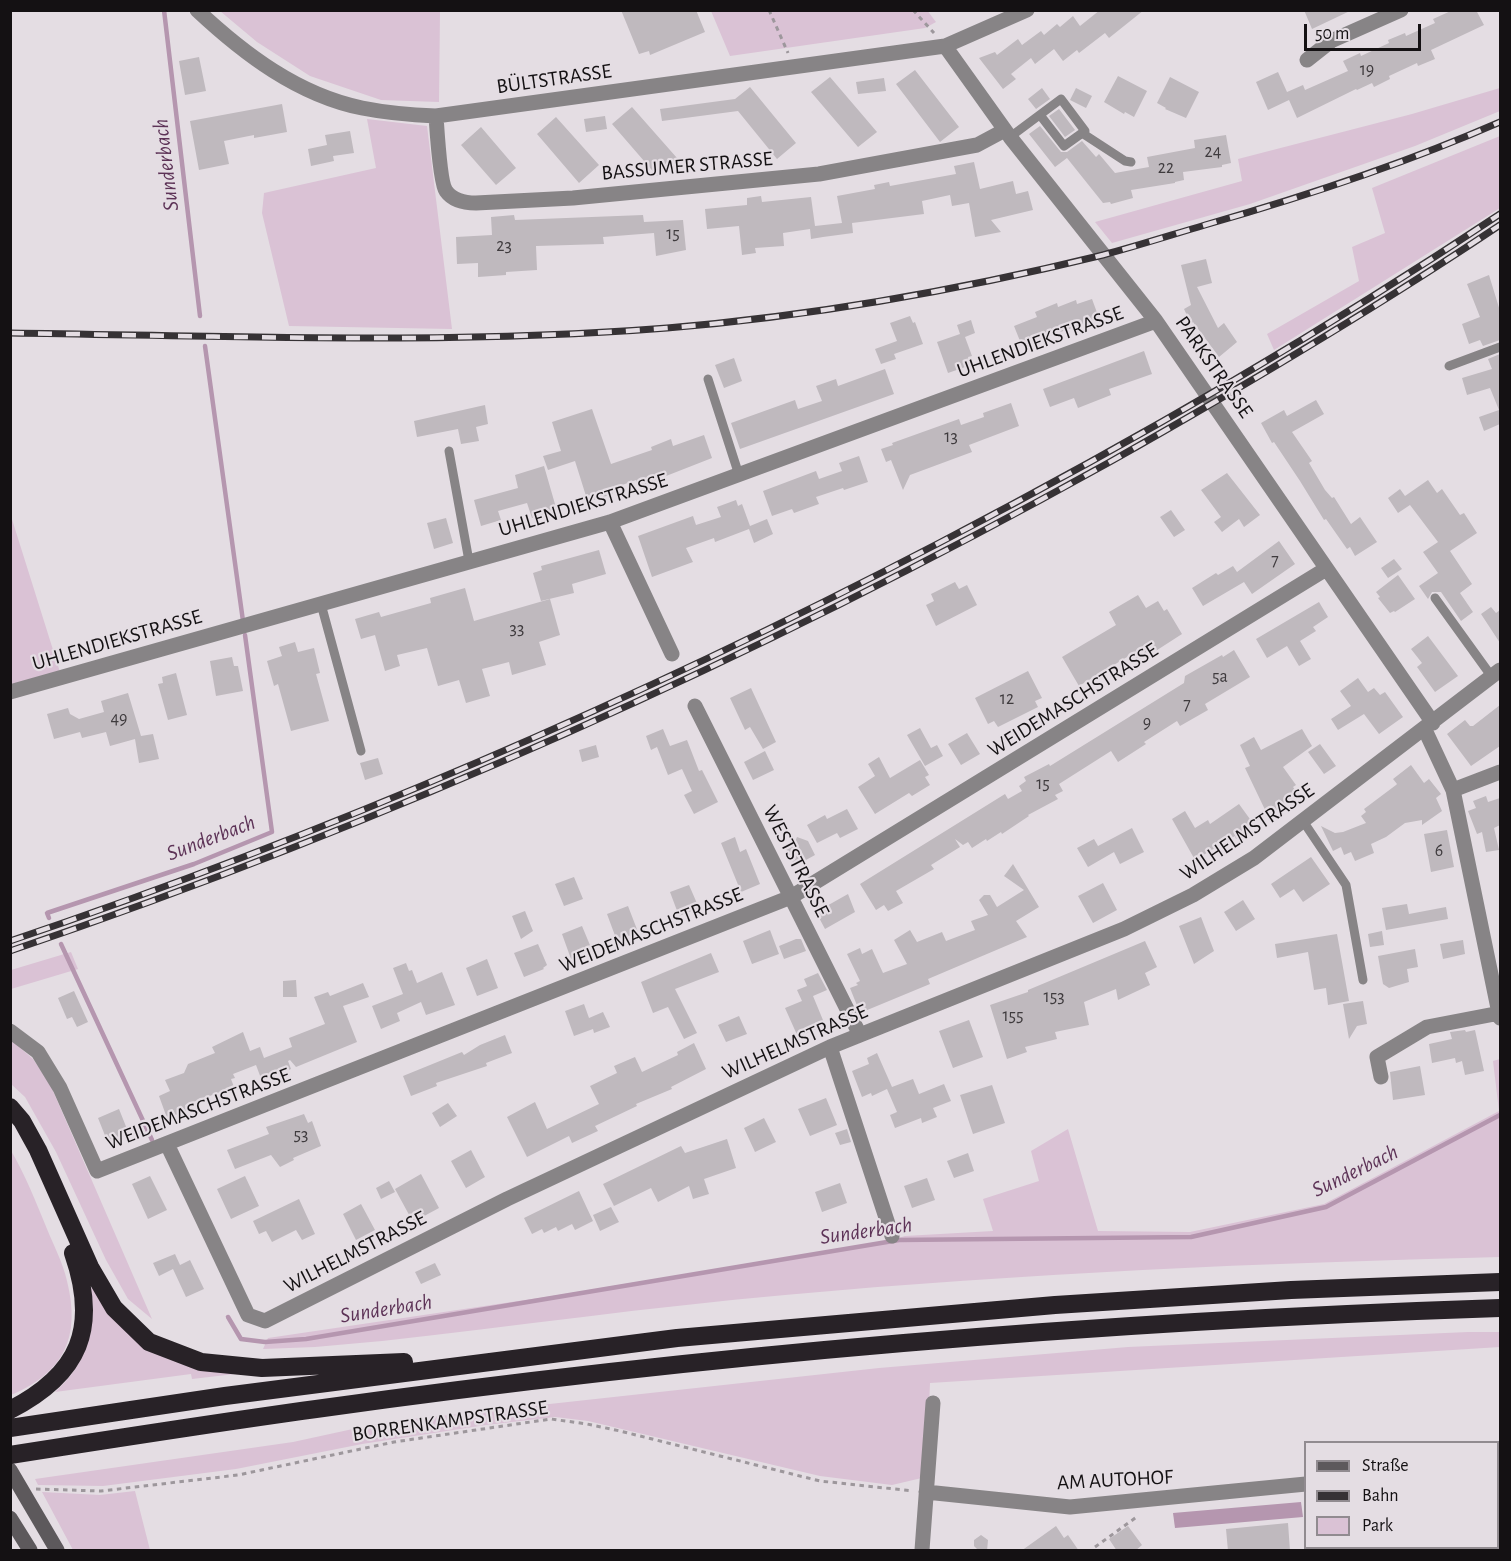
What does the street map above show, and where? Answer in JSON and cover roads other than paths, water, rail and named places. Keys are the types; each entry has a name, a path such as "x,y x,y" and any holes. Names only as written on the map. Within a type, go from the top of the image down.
{"highway":[{"path":"10,1107 22,1121 38,1150 90,1267 114,1308 149,1342 201,1362 262,1368 520,1358"},
{"path":"10,1122 32,1160 69,1244 82,1287 85,1315 77,1351 63,1373 34,1398 10,1410"},
{"path":"10,1428 225,1396 678,1338 1055,1305 1291,1290 1500,1282"},
{"path":"10,1455 317,1409 534,1382 831,1350 1212,1321 1500,1308"}],"main road":[{"path":"10,1470 57,1551"},
{"path":"11,1519 30,1551"}],"street":[{"name":"BÜLTSTRASSE","path":"196,10 256,61 286,79 320,95 360,108 397,114 436,116 945,46 1027,10"},
{"path":"1307,60 1331,41 1401,10"},
{"name":"PARKSTRASSE","path":"945,46 1007,134 1156,321 1326,569 1429,726 1453,790 1500,1015"},
{"name":"BASSUMER STRASSE","path":"436,116 444,187 453,198 469,203 573,198 819,174 978,145 1007,134"},
{"name":"UHLENDIEKSTRASSE","path":"10,692 610,522 1156,321"},
{"path":"610,522 672,654"},
{"name":"WEIDEMASCHSTRASSE","path":"10,1031 39,1052 60,1088 97,1171 791,897 1326,569"},
{"name":"WILHELMSTRASSE","path":"167,1144 248,1315 265,1322 507,1199 830,1047 1124,929 1193,895 1254,858 1496,674"},
{"name":"WESTSTRASSE","path":"695,706 860,1035"},
{"path":"1453,790 1500,772"},
{"path":"1382,1077 1377,1057 1427,1027 1500,1015"},
{"path":"830,1047 892,1236"},
{"path":"922,1551 933,1403"},
{"name":"AM AUTOHOF","path":"926,1492 1070,1507 1304,1484"}],"lane":[{"path":"1007,134 1040,115 1061,99 1085,131 1064,146 1040,115"},
{"path":"1082,133 1125,161 1131,162"},
{"path":"1449,366 1500,347"},
{"path":"708,379 739,475"},
{"path":"449,451 470,561"},
{"path":"1435,598 1496,674"},
{"path":"321,604 361,751"},
{"path":"1303,821 1346,885 1363,980"}],"waterway":[{"name":"Sunderbach","path":"164,10 200,316"},
{"name":"Sunderbach","path":"205,346 243,621"},
{"name":"Sunderbach","path":"49,918 47,913 194,864 272,832 245,635"},
{"name":"Sunderbach","path":"61,944 152,1140"},
{"name":"Sunderbach","path":"228,1317 241,1339 265,1342 306,1339 899,1240 1191,1237 1326,1207 1500,1115"}],"railway":[{"path":"10,333 339,338 503,336 667,328 831,309 941,290 1116,252 1280,203 1354,178 1428,152 1500,122"},
{"path":"10,941 130,899 366,809 598,709 713,656 939,543 1153,427 1363,302 1500,214"},
{"path":"10,951 293,848 570,732 707,669 976,535 1108,463 1355,318 1500,225"}]}
